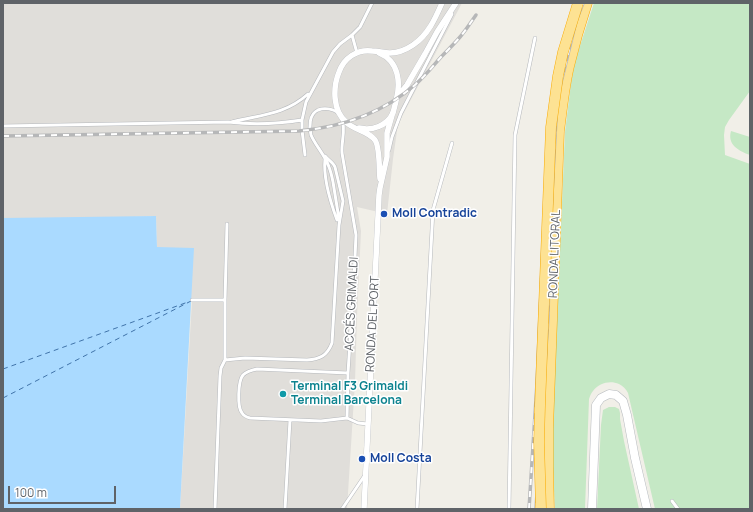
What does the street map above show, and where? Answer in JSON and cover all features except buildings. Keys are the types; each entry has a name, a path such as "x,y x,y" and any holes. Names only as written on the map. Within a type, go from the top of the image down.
{"highway":[{"name":"RONDA LITORAL","path":"541,509 539,442 540,405 552,127 558,76 563,52 578,3"},
{"name":"RONDA LITORAL","path":"550,509 548,428 559,131 569,67 587,3"}],"street":[{"path":"380,188 377,144 371,136 346,122 340,114 336,105 334,88 337,76 347,59 357,53 375,51 391,53 402,51 414,45 429,29 442,3"},
{"path":"398,96 407,85 437,32 456,3"},
{"path":"375,51 388,58 395,67 399,79 398,96 387,133 387,157 380,188"},
{"path":"352,126 366,129 376,127 388,120 393,112"},
{"name":"RONDA DEL PORT","path":"364,509 380,188"},
{"path":"592,509 596,405 601,398 609,394 616,395 623,401 647,509"}],"lane":[{"path":"305,156 302,120 306,102 329,58 337,47 360,27 372,3"},
{"path":"387,157 392,137 401,113 456,3"},
{"path":"352,35 357,53"},
{"path":"509,509 515,135 535,38"},
{"path":"228,122 277,112 296,103 312,90"},
{"path":"225,360 245,358 316,360 329,350 332,343 339,225 343,201 334,165 328,160 314,140 311,133 310,122 316,110 325,108 332,109 340,114"},
{"name":"ACCÉS GRIMALDI","path":"340,114 344,123 341,146 356,235 348,373 347,418"},
{"path":"3,126 228,122 250,124 284,123 302,120"},
{"path":"418,509 433,210 452,142"},
{"path":"325,156 324,169 331,204 339,225"},
{"path":"325,156 331,173 337,203 339,225"},
{"path":"215,509 220,376 221,368 225,360 227,224"},
{"path":"192,300 225,300"},
{"path":"348,373 251,370 241,377 240,410 242,414 250,418 322,421 347,418 358,423 368,424"},
{"path":"285,509 290,420"},
{"path":"342,509 366,473"},
{"path":"672,501 678,509"}],"shaded area":[{"path":"3,3 462,3 398,124 387,214 357,207 361,231 355,382 347,509 180,509 192,300 157,247 156,216 3,223"}],"green space":[{"path":"594,3 750,3 750,91 729,120 725,127 724,135 725,155 750,164 750,509 655,509 628,393 622,386 612,382 605,383 595,388 589,399 585,509 555,509 553,472 553,413 565,132 575,61"},
{"path":"731,131 750,137 750,155 742,152 732,144 730,136"},
{"path":"609,407 619,409 624,441 639,509 597,509 601,425 603,410"}],"water":[{"path":"156,216 157,247 194,248 180,509 3,509 3,218"}],"ferry route":[{"path":"3,398 191,301"},
{"path":"3,369 188,302"}],"railway":[{"path":"551,102 560,56 575,3"},
{"path":"536,509 548,317 550,232 557,99 576,21 583,3"},
{"path":"3,136 299,131 331,126 376,111 403,94 429,71 464,32 476,15"},
{"path":"529,509 550,120"}],"place":[{"name":"Moll Contradic","path":"384,214"},
{"name":"Terminal F3 Grimaldi Terminal Barcelona","path":"283,394"},
{"name":"Moll Costa","path":"362,459"}]}
